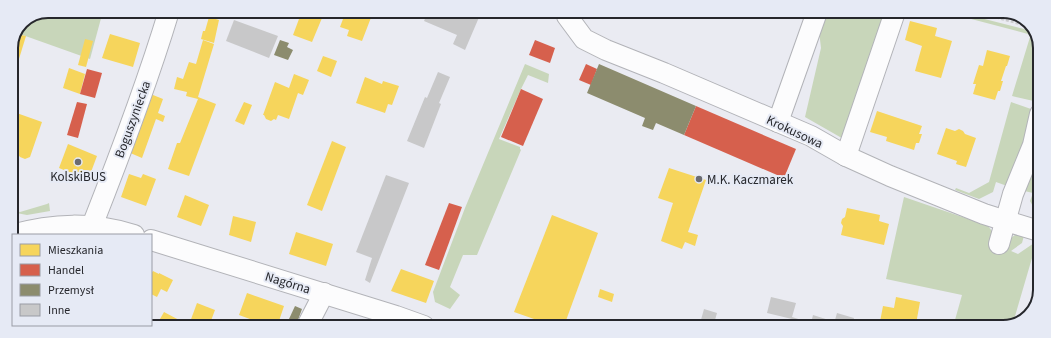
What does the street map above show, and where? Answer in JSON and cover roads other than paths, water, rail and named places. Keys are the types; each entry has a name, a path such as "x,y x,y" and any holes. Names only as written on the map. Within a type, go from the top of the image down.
{"street":[{"name":"Boguszyniecka","path":"92,226 141,96 167,18"},
{"name":"Krokusowa","path":"567,18 584,39 606,50 664,73 811,136 858,162 963,206 1006,221 1033,228"},
{"path":"778,122 815,18"},
{"path":"846,156 893,18"},
{"path":"999,244 1013,194 1033,146"},
{"path":"18,233 47,227 70,225 114,229 131,234"},
{"name":"Nagórna","path":"152,240 407,320"},
{"path":"310,320 324,293"}],"place":[{"name":"KolskiBUS","path":"78,162"},
{"name":"M.K. Kaczmarek","path":"699,179"}]}
